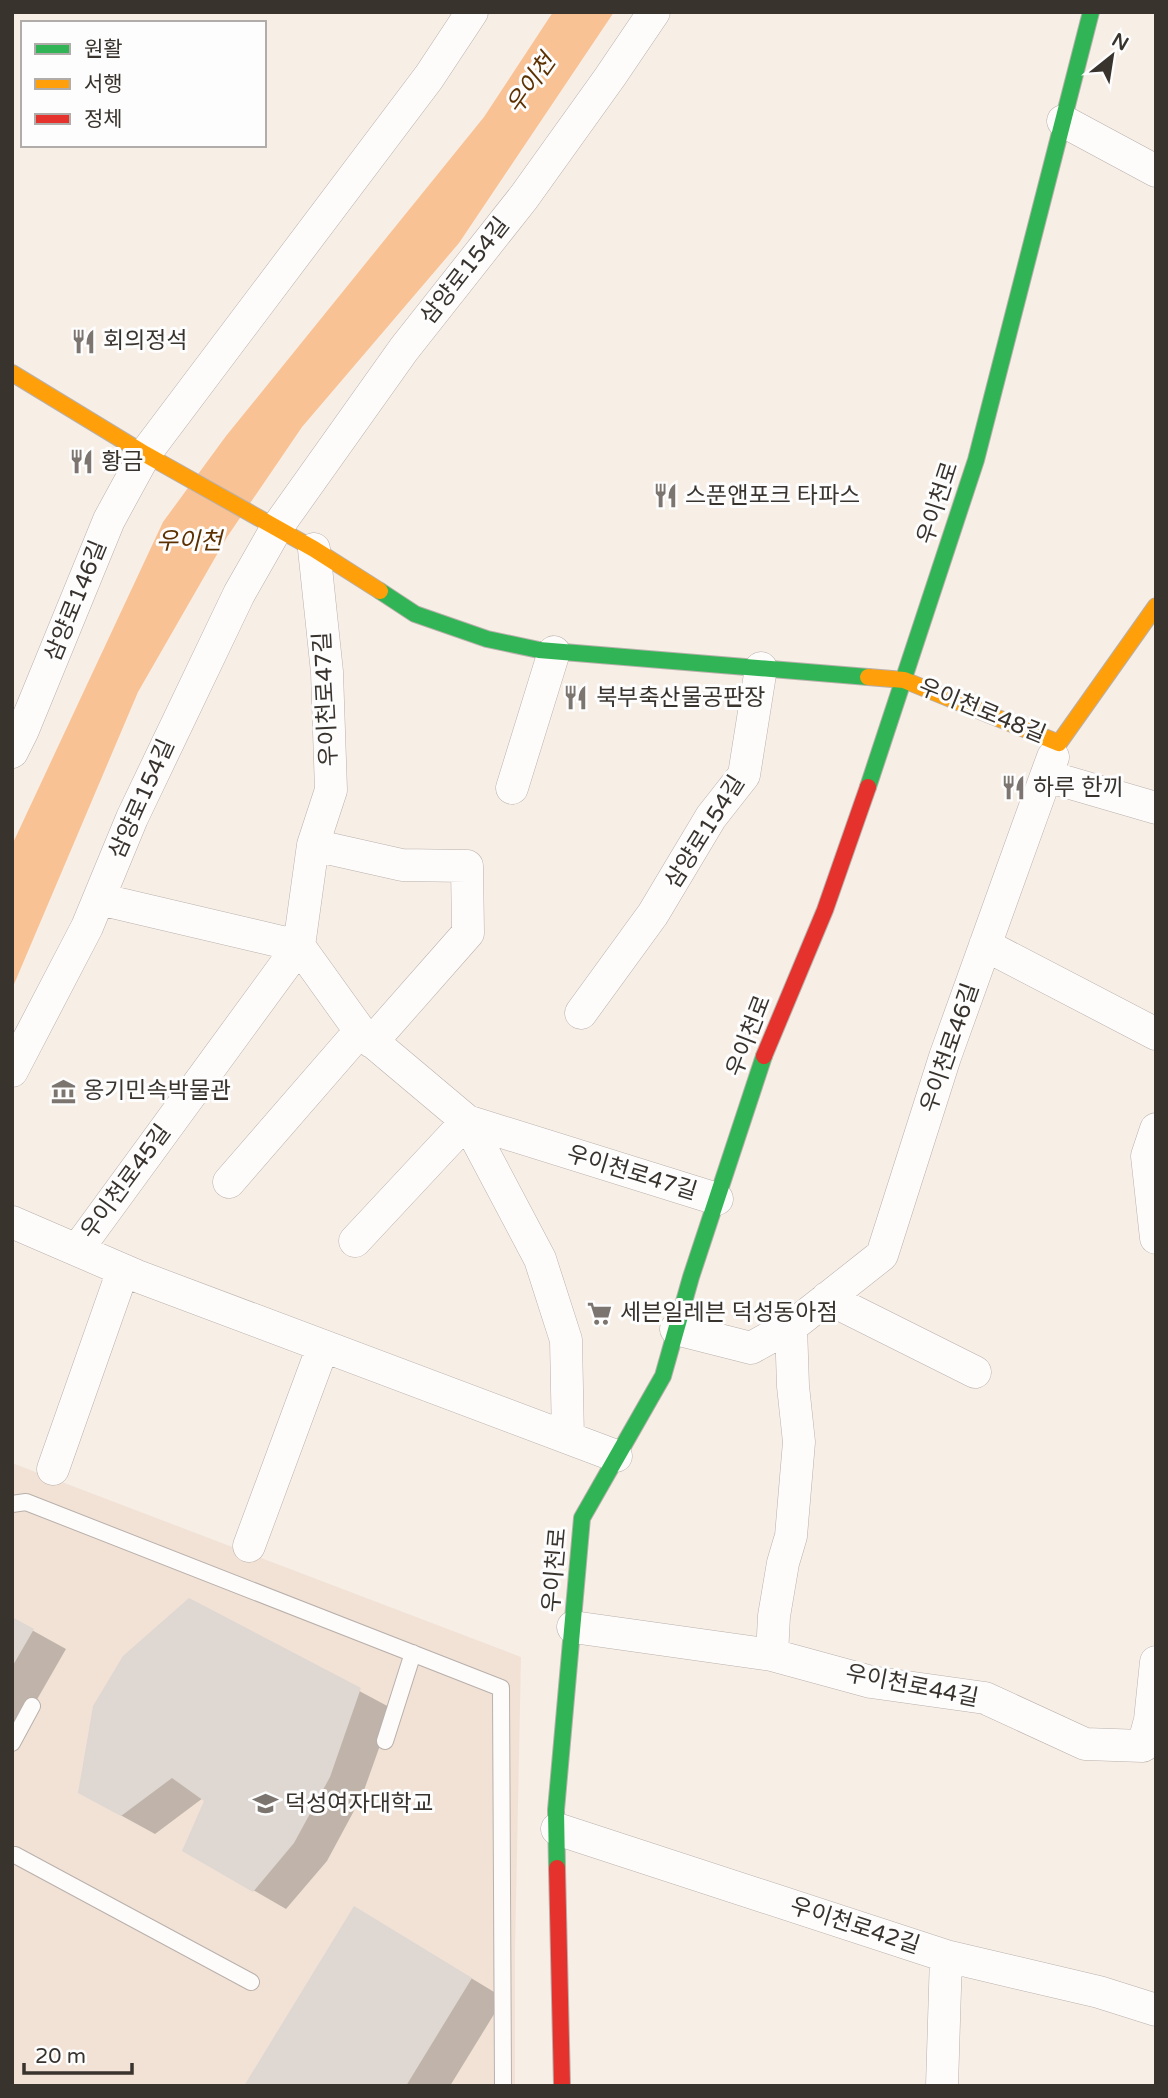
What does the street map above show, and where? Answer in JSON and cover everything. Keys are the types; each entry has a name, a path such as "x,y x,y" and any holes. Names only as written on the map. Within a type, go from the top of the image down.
{"street":[{"path":"145,454 429,77 472,12"},
{"name":"삼양로154길","path":"12,1071 88,928 132,818 177,720 239,594 276,529 404,349 524,197 654,12"},
{"name":"우이천로","path":"562,2086 556,1810 582,1518 663,1376 769,1040 825,910 904,680 976,460 1091,12"},
{"path":"1063,121 1156,171"},
{"path":"12,373 145,454 314,549 415,614 487,639 554,652 904,680"},
{"name":"삼양로146길","path":"12,752 109,520 145,454"},
{"name":"우이천로47길","path":"314,549 327,672 331,790 313,845 299,946 366,1037 467,1122 717,1199"},
{"name":"우이천로48길","path":"1154,602 1059,743 1046,776 1156,808"},
{"path":"512,788 554,652"},
{"name":"삼양로154길","path":"581,1013 653,914 711,817 744,775 761,668"},
{"name":"우이천로48길","path":"904,680 1059,743"},
{"name":"우이천로46길","path":"676,1329 751,1348 791,1326 882,1255 945,1058 1046,776"},
{"path":"229,1182 468,933 467,866 402,865 313,845"},
{"path":"99,899 299,946"},
{"path":"985,944 1156,1034"},
{"name":"우이천로45길","path":"77,1250 299,946"},
{"path":"355,1241 467,1122 540,1258 566,1340 568,1438"},
{"path":"1156,1129 1147,1156 1156,1238"},
{"name":"우이천로45길","path":"12,1222 123,1270 616,1456"},
{"path":"53,1469 123,1270"},
{"path":"827,1298 975,1372"},
{"path":"772,1655 774,1616 790,1536 799,1442 793,1386 791,1326"},
{"path":"249,1546 323,1346"},
{"name":"우이천로44길","path":"573,1627 772,1655 871,1682 985,1698 1085,1744 1143,1746 1153,1720 1156,1662"},
{"name":"우이천로42길","path":"557,1829 946,1956 1099,1992 1156,2010"},
{"path":"942,2086 946,1956"}],"lane":[{"path":"12,1504 26,1502 501,1688 503,2086"},
{"path":"385,1741 413,1653"},
{"path":"12,1743 32,1706"},
{"path":"13,1854 251,1982"}],"shaded area":[{"name":"덕성여자대학교","path":"12,1463 521,1657 515,2086 12,2086"}],"water":[{"name":"우이천","path":"553,12 614,12 459,243 302,427 227,537 138,692 12,989 12,845 163,522 226,436 484,117"}],"building":[{"path":"189,1598 361,1688 330,1777 294,1843 253,1892 182,1851 204,1801 172,1778 121,1816 78,1793 93,1706 123,1656"},
{"path":"12,1617 34,1629 12,1667"},
{"path":"354,1906 472,1978 406,2086 244,2086"}],"traffic: fast":[{"path":"868,787 976,460 1091,12"},
{"path":"380,591 415,614 487,639 539,650 868,677"},
{"path":"557,1868 556,1810 582,1518 663,1376 691,1277 764,1056"}],"traffic: slow":[{"path":"12,373 145,454 314,549 380,591"},
{"path":"868,677 904,680 1059,743 1156,606"}],"traffic: jam":[{"path":"764,1056 825,910 868,787"},
{"path":"557,1868 562,2086"}],"place":[{"name":"회의정석","path":"83,341"},
{"name":"황금","path":"81,462"},
{"name":"스푼앤포크 타파스","path":"665,496"},
{"name":"북부축산물공판장","path":"576,698"},
{"name":"하루 한끼","path":"1013,788"},
{"name":"옹기민속박물관","path":"63,1091"},
{"name":"세븐일레븐 덕성동아점","path":"600,1313"},
{"name":"덕성여자대학교","path":"265,1804"}]}
